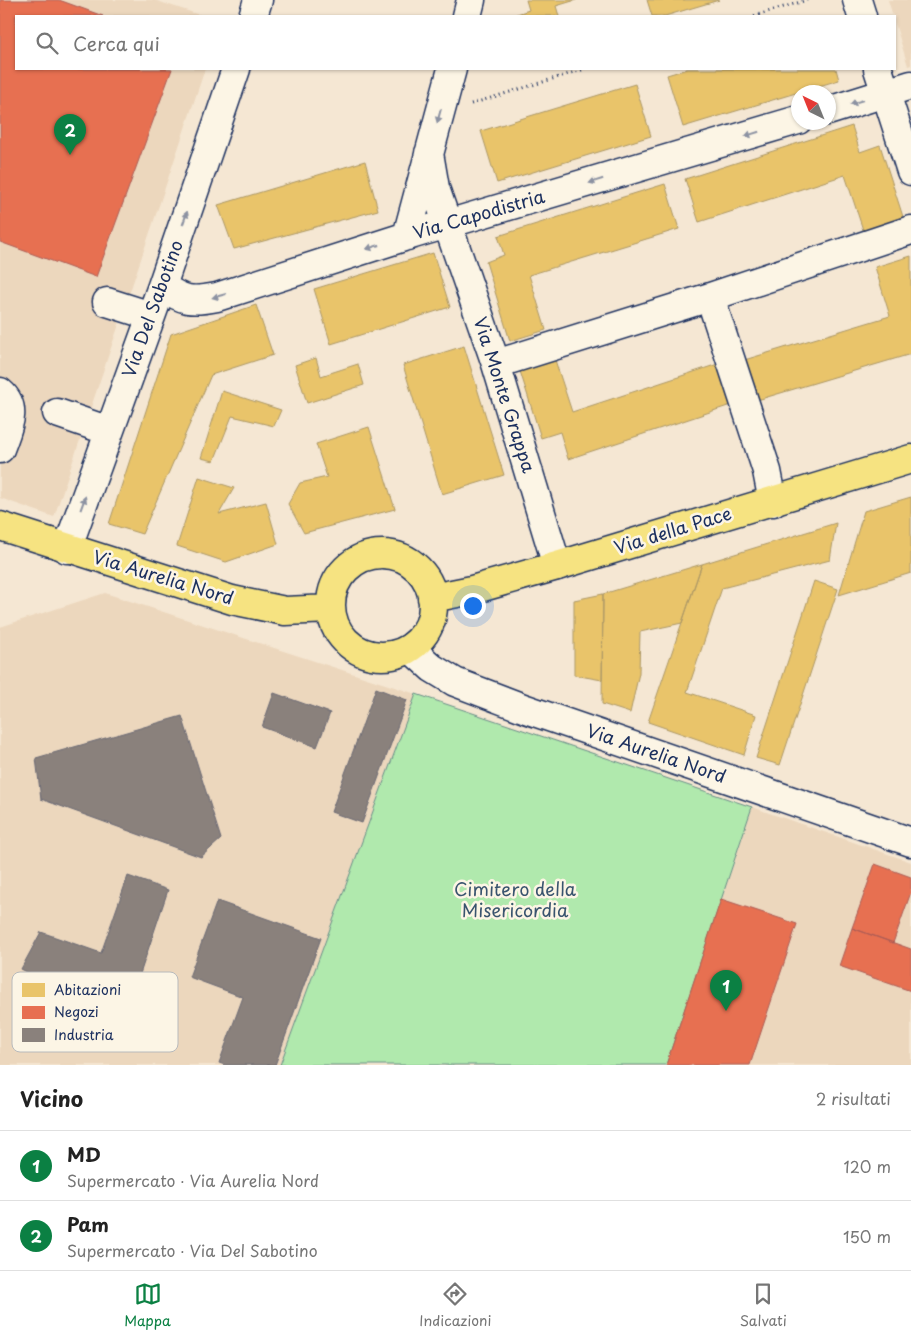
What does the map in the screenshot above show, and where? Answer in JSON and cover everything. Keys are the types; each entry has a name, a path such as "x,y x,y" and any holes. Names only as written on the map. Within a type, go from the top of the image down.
{"main road":[{"name":"Via della Pace","path":"432,598 472,590 557,566 911,459"},
{"name":"Via Aurelia Nord","path":"0,526 232,600 285,611 330,609"},
{"path":"376,554 392,555 406,560 419,570 428,583 432,598 429,626 421,638 410,648 396,654 381,657 366,654 352,648 341,638 334,624 330,609 337,579 348,567 361,558 376,554"}],"street":[{"path":"253,15 258,0"},
{"path":"466,15 471,0"},
{"path":"857,0 862,15"},
{"name":"Via Del Sabotino","path":"67,548 162,286 236,70"},
{"path":"407,236 452,70"},
{"path":"836,106 882,81 911,86"},
{"path":"882,81 911,171"},
{"name":"Via Capodistria","path":"162,286 175,295 192,301 217,297 407,236 447,226 791,122"},
{"name":"Via Monte Grappa","path":"429,153 435,188 496,364 557,566"},
{"path":"496,364 911,230"},
{"path":"710,296 768,471 773,502"},
{"path":"107,302 151,316"},
{"path":"0,392 8,400 11,416 0,449"},
{"path":"57,413 109,431"},
{"name":"Via Aurelia Nord","path":"410,648 432,668 455,682 526,709 911,842"}],"path":[{"path":"757,15 807,0"},
{"path":"439,114 582,70"}],"shaded area":[{"path":"0,0 154,0 200,15 15,15 15,70 205,70 54,517 0,498"},
{"path":"888,0 911,0 911,65 908,66 896,26 896,15 893,15"},
{"path":"105,593 416,694 280,1065 0,1065 0,627"},
{"path":"752,807 911,862 911,1065 666,1065"}],"green space":[{"name":"Cimitero della Misericordia","path":"416,694 752,807 666,1065 280,1065"}],"building: Abitazioni":[{"path":"526,0 576,0 556,6 559,15 514,15 529,10"},
{"path":"647,0 719,0 668,15 652,15"},
{"path":"684,70 836,70 839,80 822,85 791,85 791,94 683,127 667,75"},
{"path":"635,84 651,136 497,183 481,131"},
{"path":"852,126 860,152 880,145 905,223 865,236 845,175 699,222 685,179"},
{"path":"365,161 378,210 234,249 218,205"},
{"path":"665,184 679,229 529,275 546,330 510,341 486,262 504,255 498,236"},
{"path":"433,253 450,307 331,344 314,289"},
{"path":"911,256 911,354 754,401 741,361 890,316 875,267"},
{"path":"256,305 273,355 211,375 142,534 109,524 171,334"},
{"path":"464,346 504,475 442,494 403,365"},
{"path":"316,358 321,376 358,364 364,385 307,403 295,365"},
{"path":"555,360 572,412 721,363 734,404 568,459 560,432 541,438 520,371"},
{"path":"222,391 281,410 274,426 232,416 214,461 201,458"},
{"path":"369,427 395,509 304,533 288,504 300,483 327,477 316,444"},
{"path":"199,477 234,488 219,514 266,502 278,544 226,562 177,546"},
{"path":"911,497 911,573 839,595 864,511"},
{"path":"836,523 830,560 722,588 687,692 756,715 744,755 648,722 702,564"},
{"path":"702,564 682,623 640,632 639,673 630,713 602,704 603,594"},
{"path":"814,581 838,589 780,765 756,758"},
{"path":"603,594 602,680 574,675 574,600"}],"building: Negozi":[{"path":"0,0 59,0 100,15 15,15 15,70 172,70 96,277 0,242"},
{"path":"875,864 911,877 911,892 893,943 852,928"},
{"path":"721,899 797,924 750,1065 666,1065"},
{"path":"852,928 911,949 911,991 839,966"}],"building: Industria":[{"path":"376,688 407,700 362,823 331,812"},
{"path":"274,693 330,713 317,747 262,727"},
{"path":"182,716 221,839 201,857 41,799 36,758"},
{"path":"128,876 168,890 141,972 27,972 21,969 41,932 101,953"},
{"path":"217,901 321,938 275,1065 225,1065 219,1063 243,997 189,977"}],"place":[{"name":"Pam","path":"70,155"},
{"name":"MD","path":"726,1011"}]}
